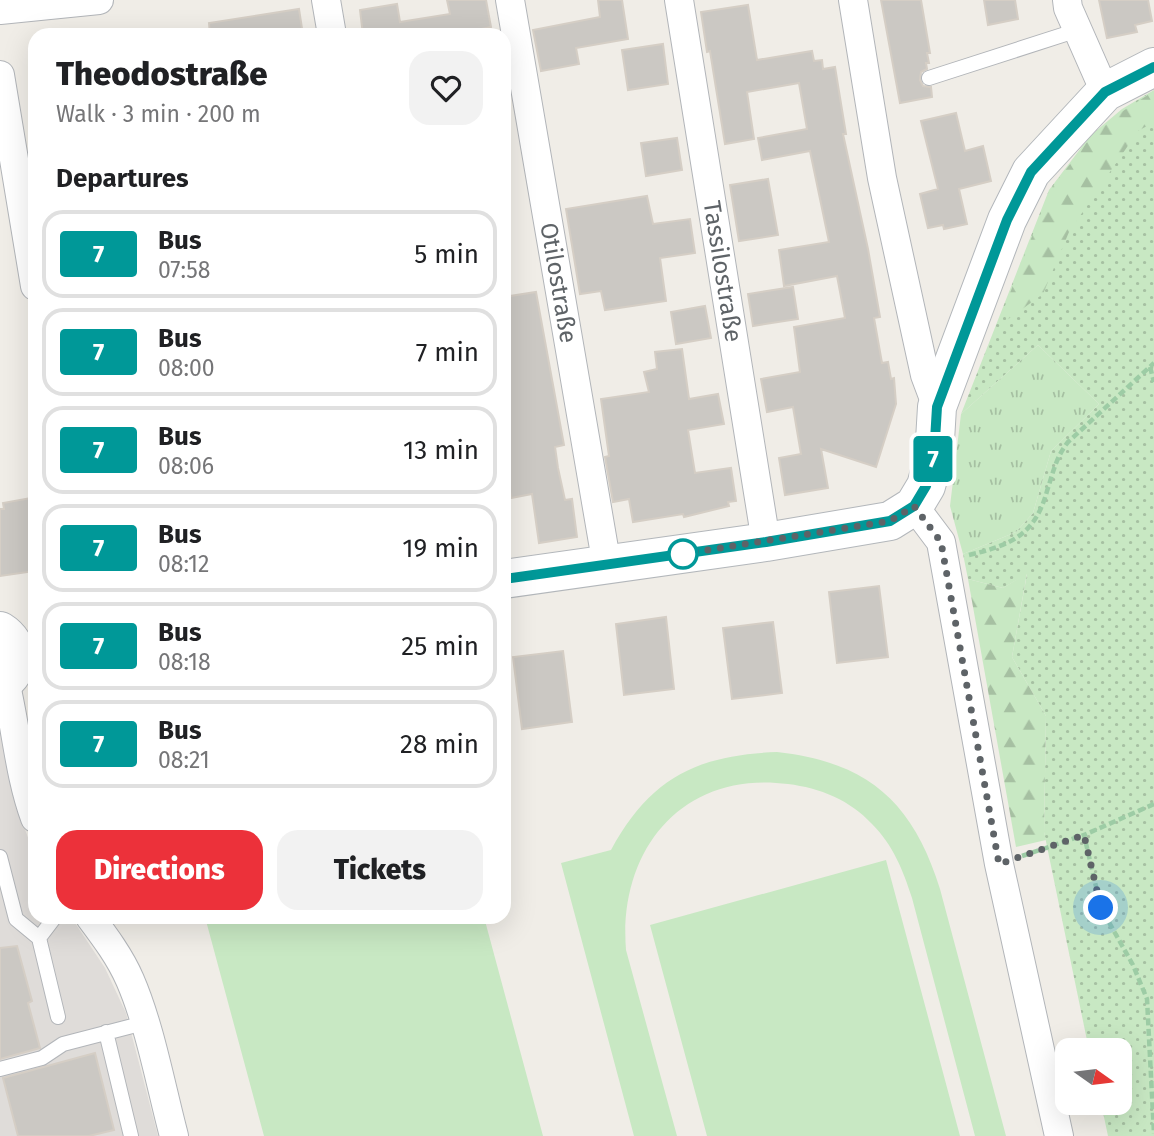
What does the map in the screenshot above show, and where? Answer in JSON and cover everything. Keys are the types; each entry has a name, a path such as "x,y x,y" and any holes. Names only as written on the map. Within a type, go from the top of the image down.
{"street":[{"path":"0,10 99,0"},
{"path":"326,0 331,28"},
{"name":"Otilostraße","path":"510,0 607,566"},
{"name":"Tassilostraße","path":"679,0 766,542"},
{"path":"853,0 882,177 925,375 937,407"},
{"path":"1067,0 1105,92"},
{"path":"511,578 607,566 890,521 914,506 926,486 934,457 937,407 1007,220 1031,172 1105,92 1154,67"},
{"path":"0,75 28,244"},
{"path":"914,506 941,542 999,864 1059,1136"},
{"path":"11,659 13,715 28,798"},
{"path":"95,924 110,943 130,981 174,1136"}],"lane":[{"path":"929,78 1078,30"},
{"path":"0,858 16,919 39,938 58,1017"},
{"path":"39,938 50,924"},
{"path":"0,1069 42,1058 63,1044 144,1023"},
{"path":"106,1032 131,1136"}],"path":[{"path":"1152,365 1154,382"},
{"path":"944,561 1014,541 1029,528 1047,494 1059,454 1068,442 1152,365"},
{"path":"999,864 1084,835 1154,804"},
{"path":"1084,835 1101,908 1133,965 1147,999 1154,1134"}],"shaded area":[{"path":"0,733 5,740 14,799 28,838 28,924 76,924 105,968 126,1013 158,1136 0,1136"}],"green space":[{"path":"1154,90 1154,1136 1108,1136 1104,1115 1132,1115 1132,1038 1087,1038 1044,832 1046,716 1012,657 1027,574 1003,588 968,579 963,554 1016,532 1033,513 1051,451 1099,404 1038,345 961,414 1049,190 1090,136 1122,109"},
{"path":"1154,91 1154,122 1138,131 1069,232 1043,294 1007,320 1003,311 1050,190 1091,137 1123,111"},
{"path":"1038,345 1099,404 1051,451 1033,513 1016,532 963,554 950,506 961,414"},
{"path":"1027,573 1012,657 1046,716 1046,840 1016,847 968,579 1003,588"},
{"path":"777,752 837,765 861,777 901,810 916,832 940,889 1006,1136 975,1136 912,898 901,868 886,840 854,808 834,796 788,784 751,783 717,790 688,804 665,824 646,849 633,879 626,913 626,950 677,1136 634,1136 561,863 611,850 642,805 679,775 723,758"},
{"path":"886,860 960,1136 707,1136 650,925"},
{"path":"207,924 486,924 543,1136 264,1136"}],"building":[{"path":"447,0 486,0 491,27 362,28 360,10 397,4 400,22 450,14"},
{"path":"598,0 622,0 628,39 576,48 579,64 541,71 533,30 600,17"},
{"path":"881,0 921,0 930,53 927,53 929,63 926,63 927,69 921,72 920,80 923,86 931,87 932,97 900,103"},
{"path":"984,0 1015,0 1018,19 988,25"},
{"path":"1099,0 1148,0 1152,21 1135,25 1137,32 1107,38"},
{"path":"748,5 757,60 812,51 814,61 822,60 823,69 835,67 846,134 843,134 880,317 874,318 882,363 888,362 891,379 894,378 896,404 876,467 821,449 828,488 785,495 779,458 801,454 793,407 767,412 761,379 800,372 794,327 845,318 837,276 784,286 779,250 829,242 810,151 762,160 758,138 807,129 799,83 747,92 754,139 725,144 701,12"},
{"path":"299,9 302,28 209,28 209,23"},
{"path":"663,44 668,84 628,90 622,50"},
{"path":"956,113 965,151 983,146 991,181 959,189 967,224 944,229 943,225 928,228 920,194 938,189 921,121"},
{"path":"677,138 682,170 646,176 641,143"},
{"path":"768,179 778,235 739,241 730,185"},
{"path":"647,196 653,224 690,219 695,253 660,258 666,301 605,310 601,291 580,294 566,209"},
{"path":"793,287 798,319 753,326 748,294"},
{"path":"536,292 564,445 555,447 558,468 565,500 572,499 577,537 539,543 532,494 511,498 511,296"},
{"path":"705,306 711,338 676,344 671,312"},
{"path":"682,349 689,399 718,394 724,424 688,430 695,473 731,468 736,501 728,502 729,506 684,517 683,514 633,522 629,499 613,502 605,457 609,456 601,399 649,392 644,372 657,369 655,352"},
{"path":"28,499 28,572 0,576 0,509 4,509 3,503"},
{"path":"879,586 888,657 837,663 829,592"},
{"path":"666,617 674,689 624,695 616,624"},
{"path":"773,622 782,693 732,699 723,628"},
{"path":"563,651 572,722 522,729 513,657"},
{"path":"17,946 32,1001 28,1003 40,1048 0,1059 0,948"},
{"path":"95,1053 114,1130 89,1136 18,1136 3,1078"}],"bus line":[{"name":"7","path":"511,578 607,566 890,521 914,506 926,486 934,457 937,407 1007,220 1031,172 1105,92 1154,67"}],"route":[{"path":"683,554 890,521 914,506 941,542 999,864 1084,835 1101,908"}]}
